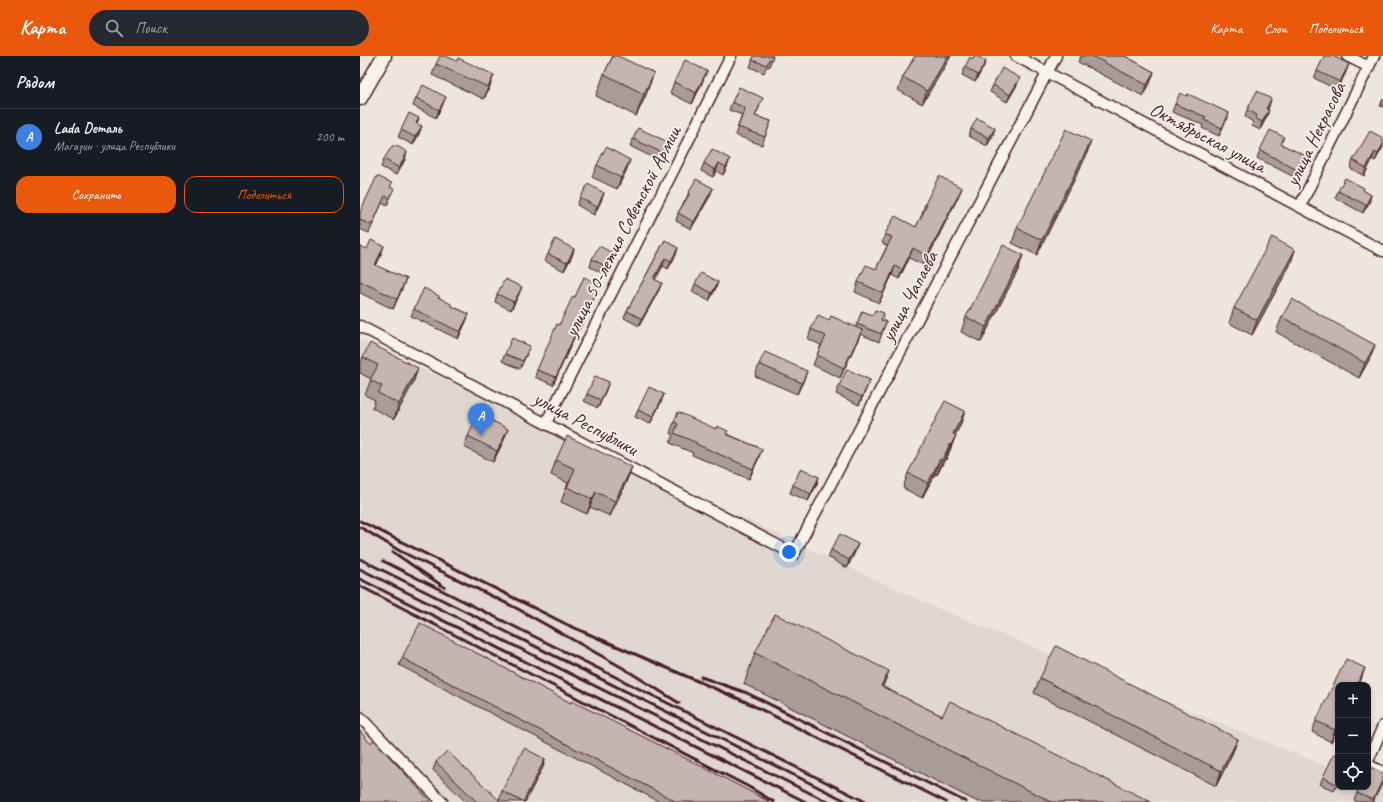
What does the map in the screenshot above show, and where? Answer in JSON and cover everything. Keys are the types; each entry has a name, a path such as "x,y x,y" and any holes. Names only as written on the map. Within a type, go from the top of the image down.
{"street":[{"path":"360,98 384,56"},
{"name":"улица 50-летия Советской Армии","path":"546,423 731,56"},
{"name":"Октябрьская улица","path":"1016,56 1383,251"},
{"name":"улица Чапаева","path":"794,554 1056,56"},
{"path":"1347,56 1368,67"},
{"name":"улица Некрасова","path":"1300,206 1374,56"},
{"name":"улица Республики","path":"360,326 794,554"},
{"path":"360,717 442,802"},
{"path":"1371,754 1383,726"},
{"path":"1371,766 1383,772"}],"shaded area":[{"path":"360,340 937,608 1335,770 1335,790 1371,790 1371,784 1383,789 1383,802 360,802"}],"building":[{"path":"440,56 445,56 457,61 458,58 494,75 488,87 436,64"},
{"path":"613,56 618,56 654,73 644,94 604,74"},
{"path":"754,56 773,56 771,60 769,59 767,65 752,60"},
{"path":"915,56 948,56 927,91 903,77"},
{"path":"974,56 986,61 978,75 965,67 970,57 973,59"},
{"path":"1092,56 1125,56 1154,72 1147,85"},
{"path":"1324,56 1333,56 1349,64 1340,82 1317,71"},
{"path":"685,60 707,71 696,93 674,82"},
{"path":"1002,68 1020,78 1010,95 993,85"},
{"path":"423,85 446,97 439,110 416,98"},
{"path":"739,87 763,98 755,116 771,121 765,137 738,127 745,108 732,102"},
{"path":"1257,91 1271,99 1266,109 1269,110 1262,122 1255,118 1257,115 1247,110"},
{"path":"1180,93 1187,96 1188,94 1229,113 1222,128 1204,120 1206,117 1175,104"},
{"path":"409,113 419,118 416,123 422,126 415,137 401,130"},
{"path":"977,118 995,128 989,138 971,129"},
{"path":"638,128 668,142 663,153 633,139"},
{"path":"1066,129 1091,141 1042,240 1017,228"},
{"path":"1270,130 1284,137 1281,144 1304,155 1297,170 1260,150"},
{"path":"1370,131 1383,138 1383,144 1378,154 1375,152 1366,168 1353,160"},
{"path":"392,146 397,146 407,152 399,168 384,159"},
{"path":"606,147 630,160 621,178 597,165"},
{"path":"712,149 730,159 726,167 719,163 715,170 704,163"},
{"path":"377,176 392,183 390,187 394,189 390,198 385,196 372,225 360,220 360,212"},
{"path":"939,176 962,188 927,256 913,248 902,270 895,266 883,293 858,282 866,265 876,269 892,237 885,234 895,216 916,227 927,205 925,204"},
{"path":"1345,178 1364,188 1363,190 1371,195 1366,205 1338,191"},
{"path":"696,179 713,188 694,222 678,213 690,193 689,192"},
{"path":"588,184 604,193 597,207 580,198"},
{"path":"1272,237 1295,250 1257,320 1234,308"},
{"path":"555,239 574,249 567,263 548,254"},
{"path":"371,240 384,246 375,265 406,279 397,299 360,281 360,246 367,249"},
{"path":"665,240 678,248 671,261 665,258 654,279 662,283 642,319 627,311"},
{"path":"1003,245 1023,255 986,327 966,317"},
{"path":"599,246 615,254 609,268 592,259"},
{"path":"701,273 718,282 712,293 695,284"},
{"path":"584,277 600,284 581,324 580,323 556,377 537,370 557,324 559,325 573,296 575,297"},
{"path":"505,279 522,287 514,302 497,294"},
{"path":"424,288 451,304 451,306 469,314 460,332 414,309"},
{"path":"1292,299 1375,345 1365,363 1282,317"},
{"path":"875,310 884,313 881,320 886,322 881,334 857,324 862,311 873,315"},
{"path":"818,315 829,320 831,316 862,330 844,368 817,355 826,336 811,329"},
{"path":"512,338 530,346 523,361 505,354"},
{"path":"370,343 418,368 399,404 378,393 382,386 370,380 378,365 363,357"},
{"path":"765,352 807,371 802,383 759,364"},
{"path":"847,369 870,380 862,397 839,386"},
{"path":"595,376 609,382 601,400 587,394"},
{"path":"649,387 664,394 653,417 638,410"},
{"path":"945,401 965,411 953,434 956,435 951,445 950,444 942,460 940,459 928,483 908,473"},
{"path":"678,412 716,429 717,426 728,431 726,434 762,449 753,469 674,433 678,424 674,422"},
{"path":"479,414 508,429 497,451 468,436"},
{"path":"567,436 632,467 615,501 596,492 592,499 567,487 575,469 556,460"},
{"path":"801,468 819,477 811,494 793,485"},
{"path":"840,534 858,544 849,560 831,550"},
{"path":"775,614 889,671 881,686 942,716 950,701 1151,802 1052,802 755,653"},
{"path":"420,623 571,703 572,701 770,802 677,802 402,658"},
{"path":"1056,646 1238,739 1221,771 1040,678"},
{"path":"1346,659 1365,668 1358,682 1335,682 1335,730 1316,721"},
{"path":"360,731 370,743 374,740 431,802 360,802"},
{"path":"524,748 545,759 523,802 502,791"},
{"path":"447,751 501,802 477,802 436,762"},
{"path":"1334,754 1335,754 1335,783 1323,777"},
{"path":"1371,767 1383,773 1383,779 1373,800 1357,793 1358,790 1371,790"}],"railway":[{"path":"360,521 570,626 746,702 946,802"},
{"path":"360,527 400,551 518,609 623,668 679,703"},
{"path":"393,552 444,587"},
{"path":"360,559 848,802"},
{"path":"383,561 866,802"},
{"path":"360,569 828,802"},
{"path":"360,579 806,802"},
{"path":"360,586 749,787 774,802"},
{"path":"701,677 747,693 966,802"}],"place":[{"name":"Lada Dеталь","path":"481,436"}]}
